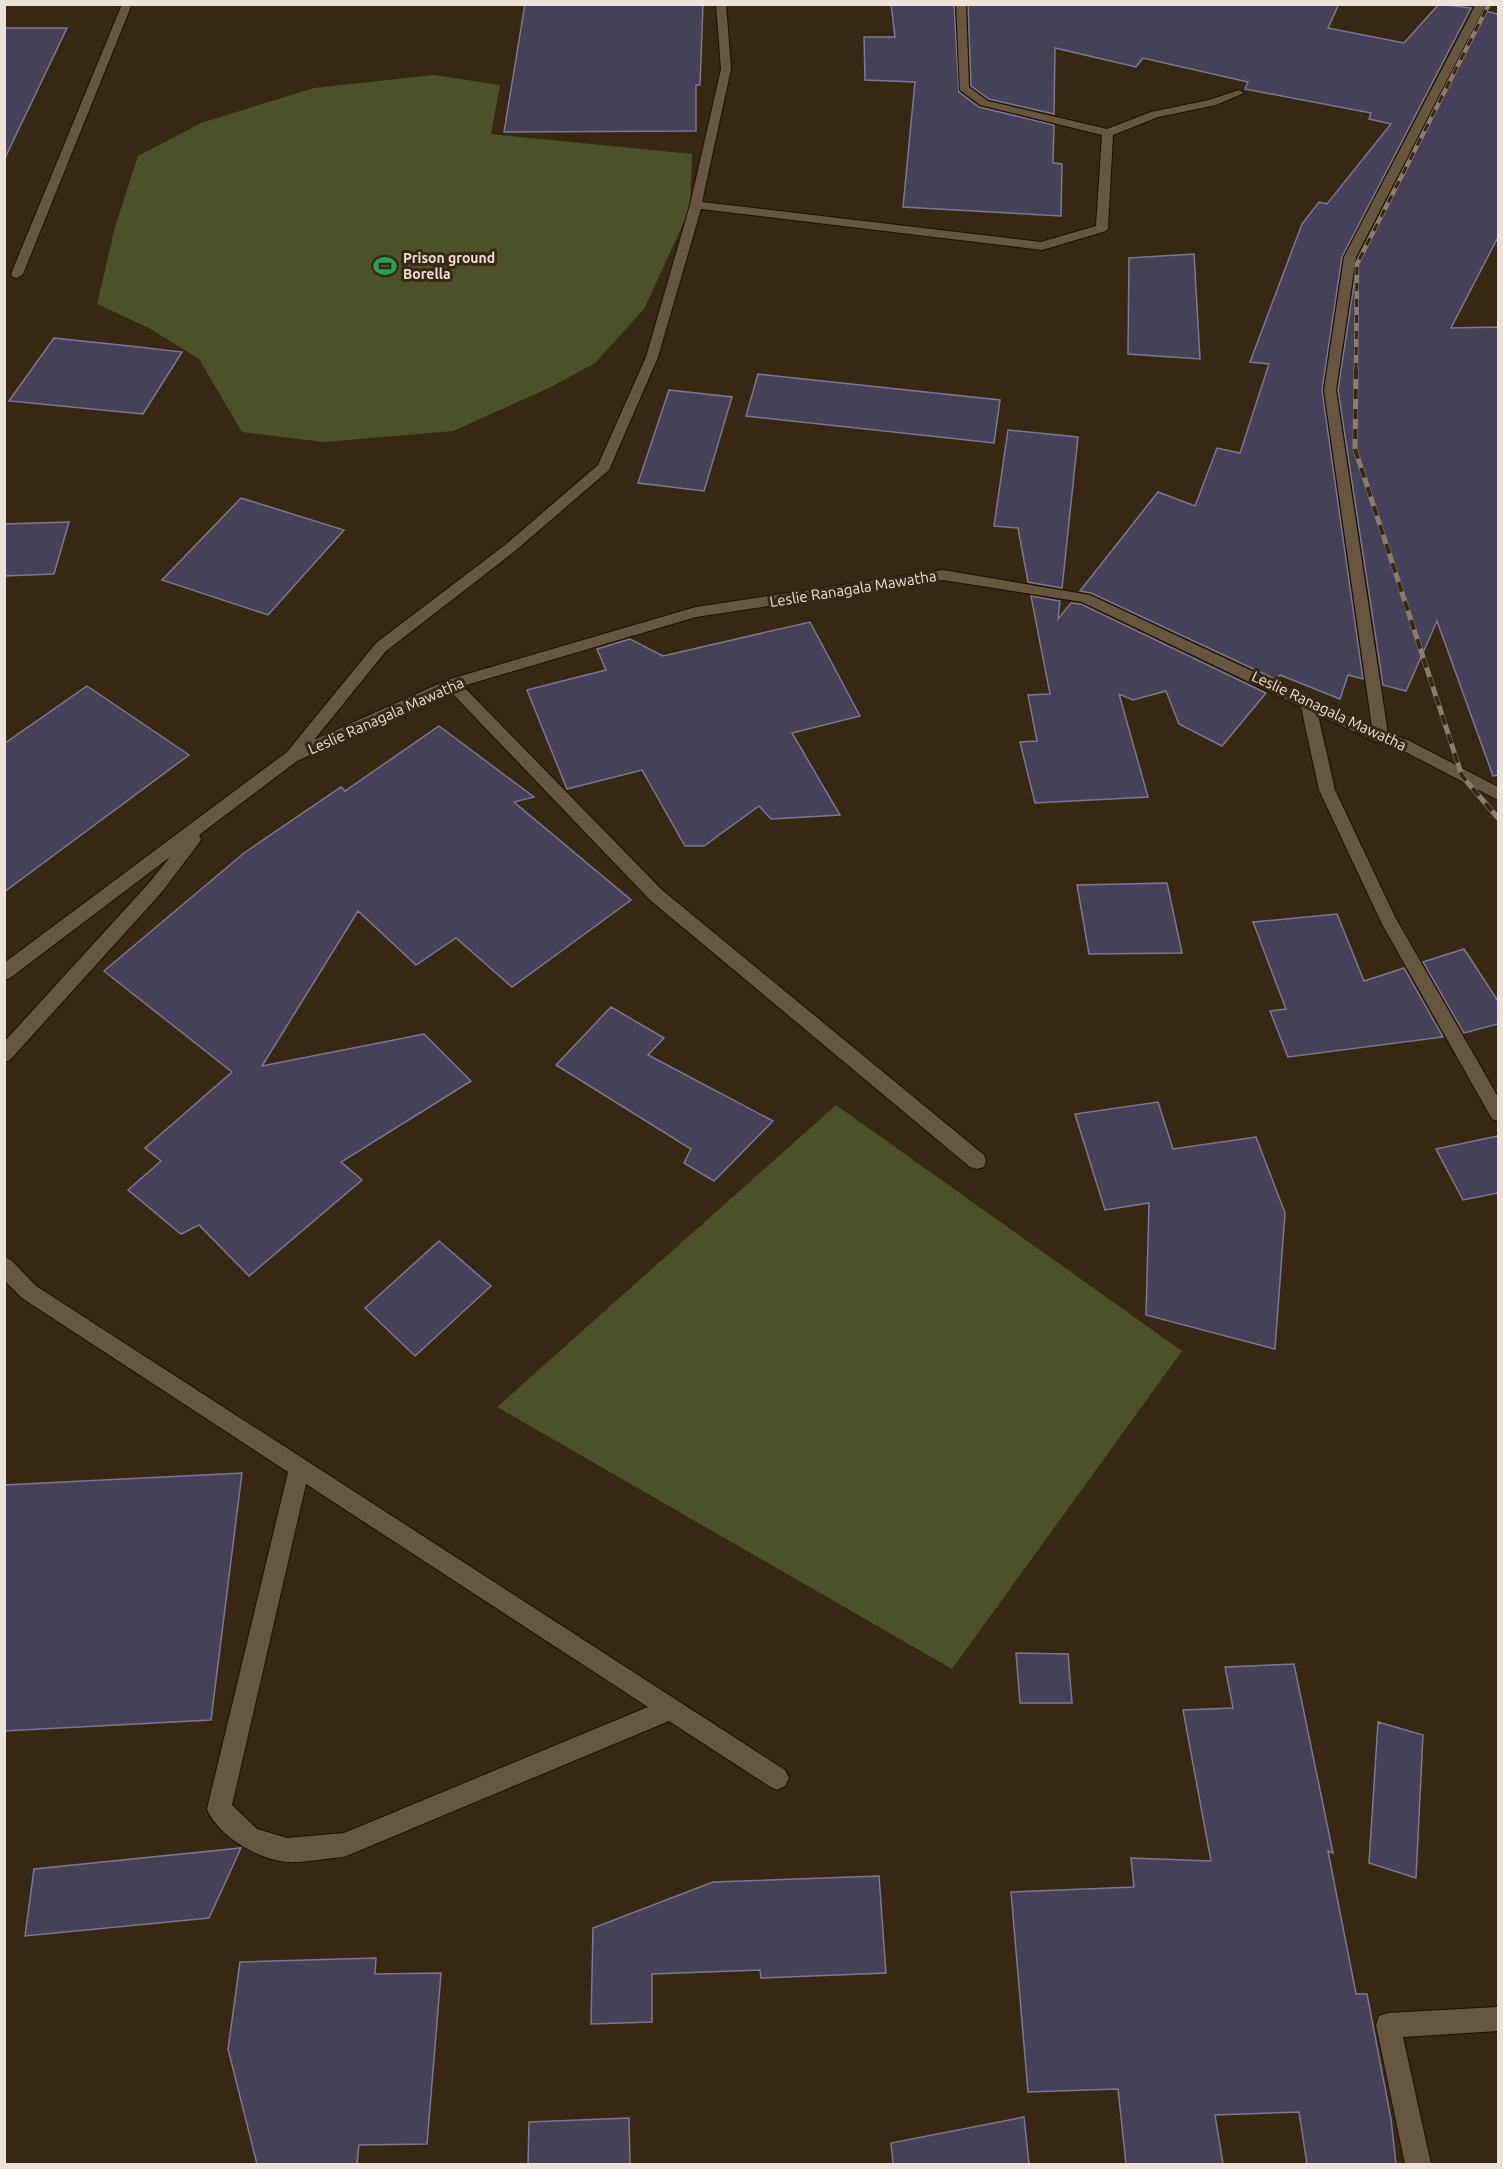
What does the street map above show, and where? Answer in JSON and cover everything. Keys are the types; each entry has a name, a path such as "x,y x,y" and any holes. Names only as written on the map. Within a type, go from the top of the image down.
{"street":[{"path":"17,274 127,4"},
{"path":"291,757 381,647 510,548 604,467 652,357 696,205 726,69 721,4"},
{"path":"961,4 964,88 984,103 1108,133 1155,114 1212,103 1239,93"},
{"path":"1382,738 1330,390 1350,257 1481,4"},
{"path":"696,205 1042,246 1102,228 1108,133"},
{"name":"Leslie Ranagala Mawatha","path":"4,973 291,757 452,684 696,612 943,575 1085,598 1382,738 1403,744 1498,794"},
{"path":"452,684 656,895 977,1161"},
{"path":"1308,703 1327,790 1388,919 1498,1113"},
{"name":"Leslie Ranagala Mawatha","path":"4,1055 155,888 209,819"},
{"path":"4,1266 29,1292 777,1778"},
{"path":"299,1467 219,1809 250,1839 287,1850 344,1845 670,1709"},
{"path":"1418,2164 1388,2025 1498,2019"}],"green space":[{"name":"Prison ground Borella","path":"434,75 500,85 491,134 692,154 690,209 644,309 595,363 549,388 453,431 324,442 242,432 199,359 149,328 97,304 115,227 138,156 201,123 314,88"},
{"path":"836,1105 1182,1351 952,1669 497,1407"}],"building":[{"path":"525,4 703,4 700,85 696,85 696,131 504,132"},
{"path":"891,4 954,4 959,92 979,107 1054,125 1053,163 1062,164 1061,216 903,207 915,82 865,80 864,37 895,37"},
{"path":"968,4 1339,4 1328,28 1404,43 1439,4 1471,8 1342,257 1322,390 1363,679 1348,675 1340,699 1280,675 1277,680 1091,593 1080,591 1158,492 1195,506 1217,448 1240,453 1269,364 1250,362 1302,224 1319,202 1327,204 1391,124 1369,119 1371,113 1245,89 1248,82 1143,58 1136,67 1055,48 1054,114 989,99 971,86"},
{"path":"1485,11 1498,14 1498,237 1451,328 1498,327 1498,775 1493,776 1437,621 1406,691 1383,685 1338,390 1358,258"},
{"path":"4,28 67,28 4,160"},
{"path":"1194,254 1200,359 1128,354 1129,258"},
{"path":"54,338 182,352 143,414 9,401"},
{"path":"758,374 1000,400 994,443 746,416"},
{"path":"669,390 732,397 704,491 638,483"},
{"path":"1008,430 1078,437 1062,588 1028,582 1018,528 994,526"},
{"path":"241,498 344,530 268,615 162,580"},
{"path":"69,522 54,574 4,576 4,524"},
{"path":"1031,596 1060,601 1058,619 1071,603 1081,604 1266,693 1222,746 1179,724 1166,691 1133,700 1119,694 1148,797 1035,803 1020,742 1037,741 1028,695 1050,694"},
{"path":"810,622 860,716 792,733 840,815 771,819 759,806 704,846 685,846 642,770 567,789 527,690 606,670 597,649 630,639 663,656"},
{"path":"87,686 189,755 4,892 4,744"},
{"path":"439,726 534,797 514,802 631,900 512,987 456,938 416,965 358,911 262,1066 424,1034 471,1081 341,1162 362,1180 249,1276 199,1225 181,1234 128,1190 161,1161 145,1148 232,1072 104,971 244,853 341,787 345,791"},
{"path":"1167,883 1182,953 1089,954 1077,885"},
{"path":"1337,914 1364,981 1404,968 1443,1037 1288,1057 1270,1011 1286,1009 1253,922"},
{"path":"1464,949 1498,1001 1498,1024 1464,1033 1423,962"},
{"path":"611,1007 664,1038 648,1055 773,1121 714,1181 684,1163 691,1149 556,1065"},
{"path":"1158,1102 1173,1149 1256,1137 1285,1213 1275,1349 1146,1315 1149,1203 1105,1210 1075,1114"},
{"path":"1498,1136 1498,1193 1463,1200 1436,1149"},
{"path":"439,1241 491,1286 415,1356 365,1308"},
{"path":"242,1473 211,1720 4,1731 4,1485"},
{"path":"1016,1653 1068,1654 1072,1703 1020,1703"},
{"path":"1294,1664 1333,1853 1328,1851 1356,1994 1367,1994 1391,2119 1396,2164 1307,2164 1299,2112 1215,2115 1223,2164 1126,2164 1118,2089 1028,2092 1011,1892 1134,1887 1131,1858 1211,1861 1183,1710 1233,1708 1225,1667"},
{"path":"1378,1722 1423,1735 1416,1878 1369,1863"},
{"path":"241,1848 209,1918 25,1936 34,1869"},
{"path":"879,1876 886,1973 761,1978 760,1970 652,1974 652,2022 591,2024 593,1928 713,1882"},
{"path":"376,1958 375,1974 441,1973 427,2144 359,2145 357,2164 257,2164 228,2049 240,1962"},
{"path":"1024,2117 1029,2164 893,2164 891,2143"},
{"path":"629,2118 630,2164 528,2164 529,2122"}],"railway":[{"path":"1356,371 1357,264 1489,4"},
{"path":"1356,369 1355,449 1462,776 1498,818"}],"place":[{"name":"Prison ground Borella","path":"385,266"}]}
